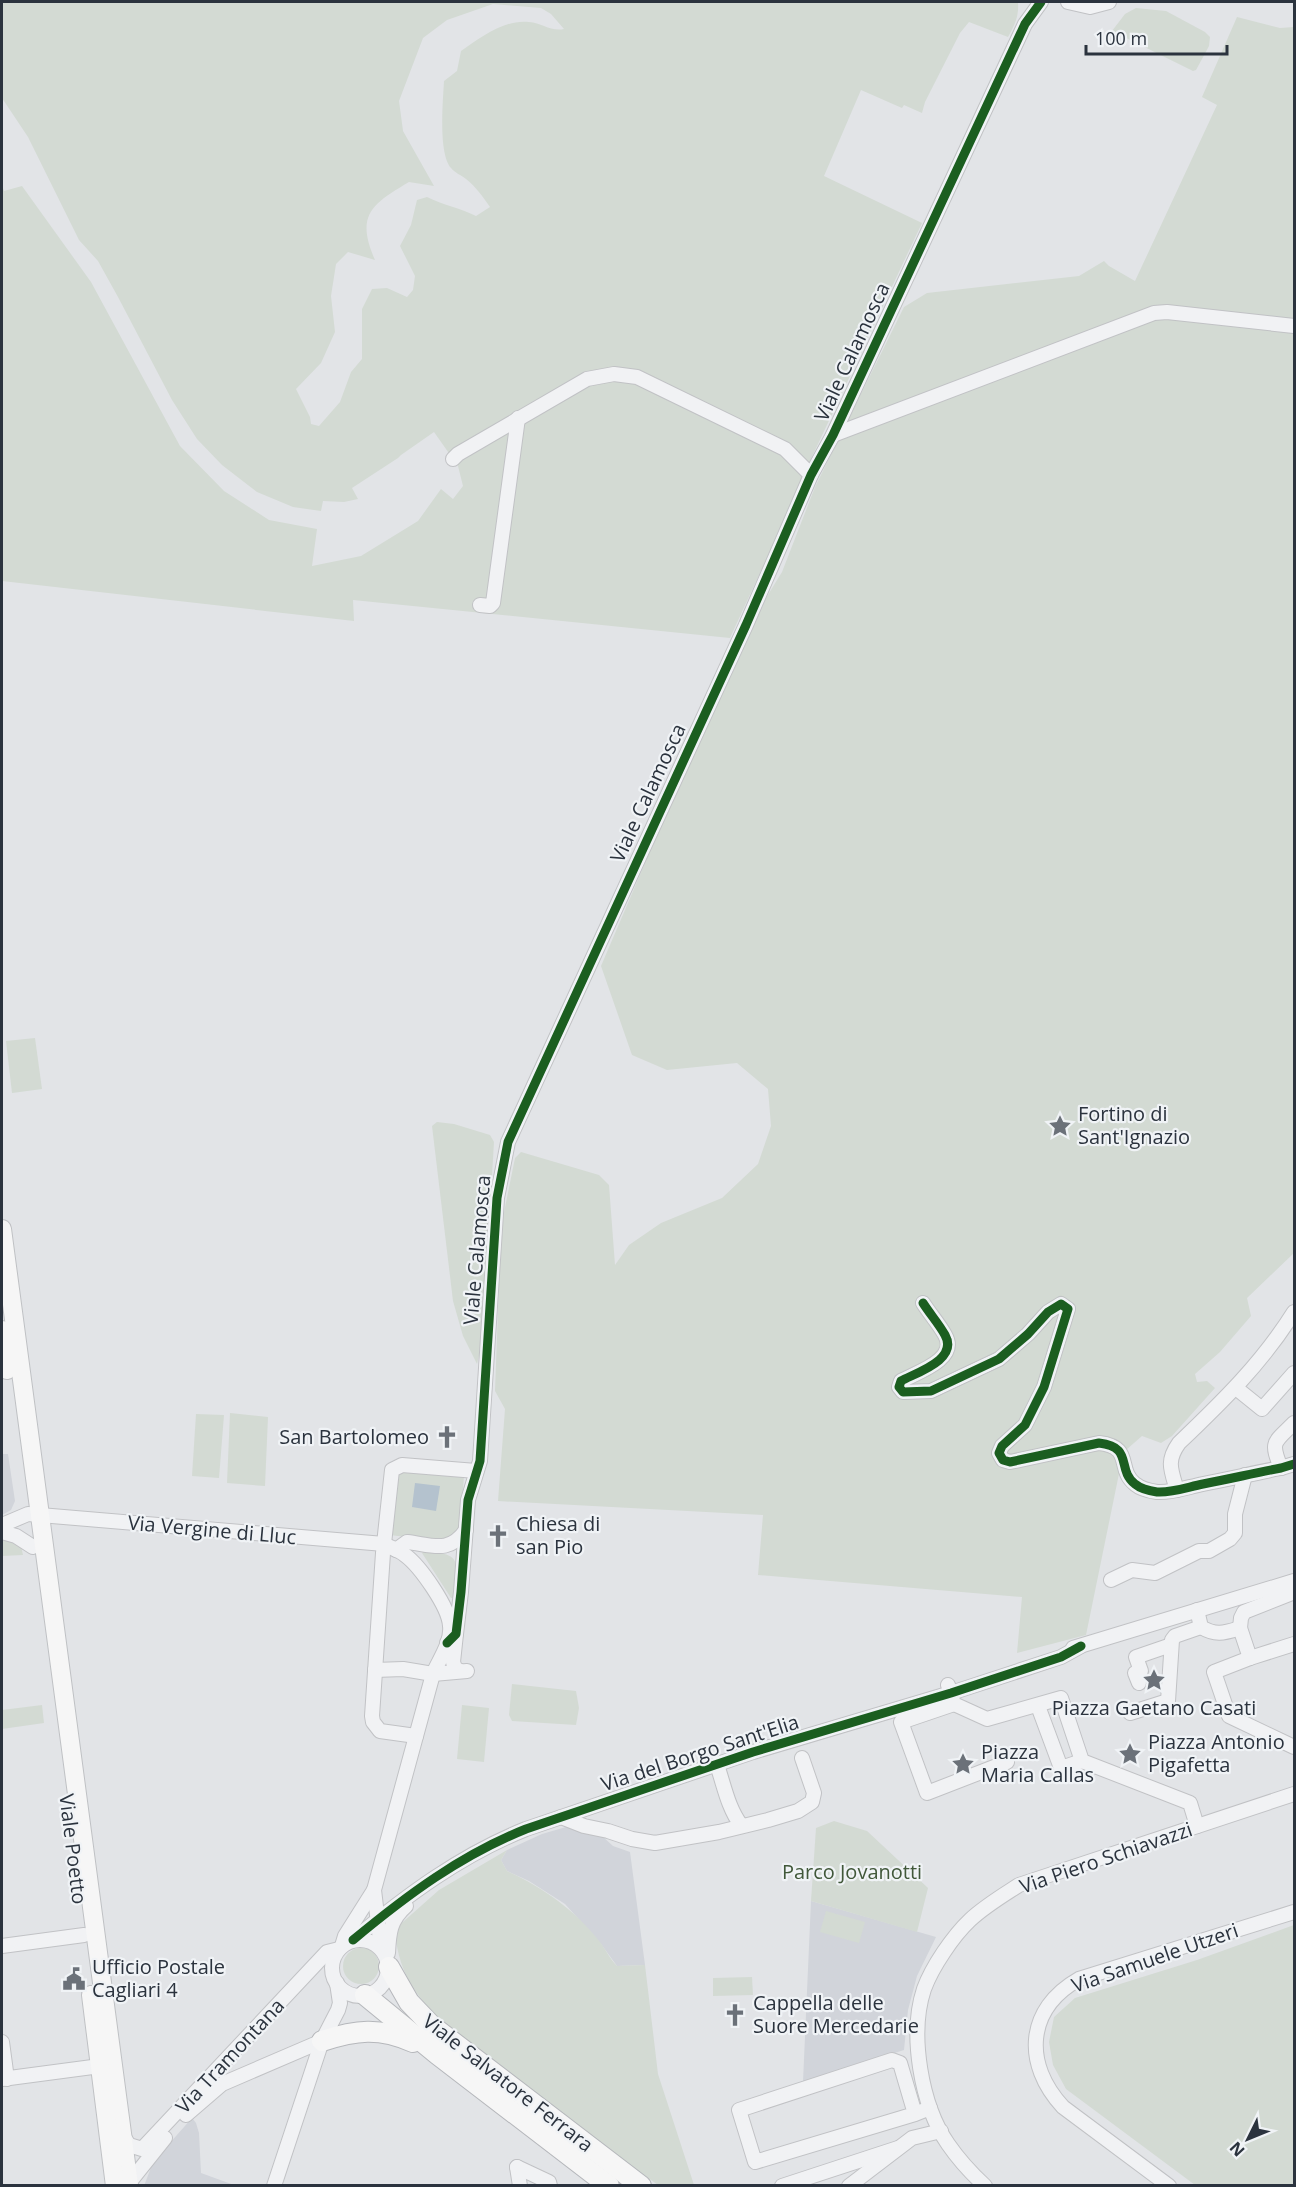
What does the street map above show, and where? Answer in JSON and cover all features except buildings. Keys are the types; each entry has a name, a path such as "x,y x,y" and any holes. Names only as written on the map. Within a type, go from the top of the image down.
{"highway":[{"name":"Viale Salvatore Ferrara","path":"386,1958 409,2002 432,2026 641,2186"},
{"name":"Viale Salvatore Ferrara","path":"364,1996 609,2186"},
{"path":"326,2034 355,2031 389,2033 437,2054"}],"main road":[{"name":"Viale Poetto","path":"2,1229 34,1514 122,2134 124,2185"},
{"name":"Viale Poetto","path":"2,1330 34,1514 33,1547 100,2066 124,2185"}],"street":[{"name":"Viale Calamosca","path":"451,1638 468,1500 480,1461 496,1198 508,1142 746,625 811,475 833,435 1025,24 1041,2"},
{"path":"1068,2 1090,7 1109,2"},
{"name":"Viale Calamosca","path":"833,435 1154,313 1167,312 1294,326"},
{"path":"453,459 518,418 587,379 600,375 625,375 637,377 785,449 811,475"},
{"path":"480,605 490,606 494,603 518,418"},
{"path":"923,1303 946,1337 946,1348 943,1356 920,1374 901,1381 900,1389 903,1392 932,1391 999,1359 1056,1306 1061,1304 1068,1309 1044,1387 1025,1425 1002,1446 999,1453 1000,1457 1010,1462 1099,1443 1108,1444 1114,1446 1124,1456 1128,1477 1136,1485 1158,1492 1177,1490 1294,1464"},
{"path":"1177,1490 1170,1465 1171,1454 1179,1443 1236,1388 1276,1341 1294,1312"},
{"path":"1236,1388 1262,1409 1294,1373"},
{"path":"1281,1468 1274,1449 1276,1440 1294,1423"},
{"path":"416,1736 385,1733 376,1728 372,1716 375,1670 390,1547 390,1477 394,1467 402,1465 476,1471"},
{"path":"1111,1580 1132,1570 1155,1573 1198,1551 1209,1551 1230,1539 1235,1533 1235,1514 1245,1475"},
{"path":"2,1525 34,1514"},
{"name":"Via Vergine di Lluc","path":"34,1514 390,1547 407,1542 443,1546 453,1544 466,1530"},
{"path":"2,1532 16,1536 33,1547"},
{"path":"375,1670 404,1669 433,1674 464,1671 455,1668 453,1662 451,1626 442,1605 419,1569 403,1553 390,1547"},
{"name":"Via del Borgo Sant'Elia","path":"1202,1608 1211,1600 1294,1572"},
{"path":"1250,1658 1240,1628 1244,1612 1293,1587"},
{"name":"Via del Borgo Sant'Elia","path":"753,1752 768,1743 951,1694 1061,1657 1081,1647 1202,1608 1293,1587"},
{"path":"1201,1627 1202,1608"},
{"path":"1201,1627 1218,1634 1240,1628"},
{"path":"1130,1713 1167,1701 1171,1645 1175,1636 1201,1627"},
{"path":"274,2186 326,2034 340,2003 332,1964 345,1945 345,1936 374,1890 433,1674 451,1638"},
{"path":"1291,1744 1229,1716 1214,1672 1294,1644"},
{"path":"1139,1683 1136,1673 1141,1671 1136,1657 1171,1645"},
{"path":"1007,1762 927,1793 899,1716 951,1694 987,1719 1061,1698 1082,1761"},
{"path":"1038,1706 1061,1768 1082,1761 1190,1803 1197,1826"},
{"name":"Via del Borgo Sant'Elia","path":"345,1945 440,1874 494,1842 753,1752 899,1716"},
{"name":"Via del Borgo Sant'Elia","path":"561,1817 584,1826 655,1843 719,1832 798,1811 812,1802 814,1792 802,1758"},
{"name":"Via del Borgo Sant'Elia","path":"717,1765 729,1799 730,1811 741,1826"},
{"name":"Via Piero Schiavazzi","path":"985,2186 962,2162 941,2131 930,2108 920,2064 918,2021 924,1989 943,1954 969,1921 1019,1885 1294,1794"},
{"name":"Via del Borgo Sant'Elia","path":"595,1806 601,1822 608,1830"},
{"name":"Via del Borgo Sant'Elia","path":"386,1958 389,1930 394,1918 440,1874"},
{"path":"374,1890 383,1897 400,1903"},
{"path":"326,2034 341,2015 364,1996 378,1990 387,1980 386,1958 374,1890"},
{"name":"Via Samuele Utzeri","path":"1169,2186 1063,2107 1052,2095 1044,2082 1035,2056 1037,2030 1042,2017 1065,1987 1079,1980 1294,1912"},
{"path":"2,1946 84,1935"},
{"path":"345,1945 366,1940 386,1958"},
{"name":"Via Tramontana","path":"122,2134 129,2145 142,2149 327,1952 345,1945"},
{"path":"337,1983 350,1994 364,1996"},
{"name":"Via Tramontana","path":"124,2185 190,2111 222,2084 289,2055 326,2034"},
{"path":"2,2042 4,2079 100,2066"},
{"path":"289,2055 304,2061 312,2074"},
{"path":"227,2060 230,2070 238,2076"},
{"path":"915,2114 900,2063 892,2060 739,2110 755,2162 915,2114 930,2108"},
{"path":"849,2186 912,2138 941,2131"},
{"path":"782,2186 898,2148"},
{"path":"520,2186 517,2167 549,2182 550,2186"}],"shaded area":[{"path":"2,1454 8,1454 15,1501 11,1510 2,1515"},
{"path":"566,1827 602,1836 613,1846 630,1852 645,1965 617,1966 601,1944 565,1904 529,1881 507,1871 501,1860 507,1850 542,1834"},
{"path":"811,1901 936,1937 917,1976 908,2010 904,2050 803,2082"},
{"path":"192,2118 199,2133 201,2173 234,2185 144,2186 153,2162"}],"green space":[{"path":"2,2 1018,2 1016,20 1008,37 969,22 960,33 925,102 922,113 904,105 902,108 861,90 824,176 922,223 730,638 353,600 354,621 2,581 2,185 4,191 22,186 91,282 180,446 224,491 269,520 317,529 312,566 361,556 418,521 441,489 453,499 463,486 458,466 434,432 352,488 358,499 344,502 323,501 321,511 293,507 257,492 222,465 197,439 172,400 98,261 79,240 28,137 2,98","holes":["493,4 541,8 551,14 564,29 529,22 502,26 461,51 457,71 444,81 442,126 447,161 453,170 473,185 490,207 476,216 427,197 417,200 411,225 400,246 415,276 413,290 407,297 387,288 372,289 362,309 362,359 351,372 340,402 319,426 311,424 310,417 296,389 321,363 335,332 331,296 336,264 348,252 375,260 369,245 367,221 371,212 385,197 409,182 434,186 403,131 399,101 423,38 447,20"]},
{"path":"1136,8 1166,11 1210,37 1209,46 1196,70 1193,71 1112,31 1125,14"},
{"path":"1237,17 1280,28 1294,27 1294,1253 1247,1298 1251,1316 1220,1352 1195,1374 1197,1382 1207,1381 1215,1388 1172,1436 1161,1443 1142,1436 1118,1457 1121,1464 1086,1635 1017,1653 1022,1597 758,1575 763,1515 498,1501 505,1409 495,1391 501,1227 515,1158 521,1152 599,1175 609,1185 615,1265 629,1245 661,1223 722,1198 758,1164 771,1126 768,1089 737,1063 667,1070 632,1055 601,966 651,849 766,598 782,572 815,487 904,307 927,293 1079,276 1104,261 1135,281 1217,105 1202,97"},
{"path":"35,1038 42,1089 12,1093 6,1041"},
{"path":"437,1122 454,1124 490,1135 494,1142 482,1343 477,1364 463,1336 453,1301 432,1126"},
{"path":"230,1413 268,1417 265,1486 227,1483"},
{"path":"196,1414 224,1415 219,1478 192,1476"},
{"path":"406,1470 464,1476 460,1530 447,1542 390,1535 398,1476"},
{"path":"2,1536 21,1546 23,1555 2,1556"},
{"path":"424,1551 446,1555 455,1562 453,1598 422,1553"},
{"path":"512,1684 576,1691 579,1708 576,1725 512,1721 509,1715"},
{"path":"42,1705 44,1723 2,1729 2,1710"},
{"path":"462,1705 489,1708 484,1762 457,1759"},
{"name":"Parco Jovanotti","path":"834,1821 867,1831 928,1888 917,1932 811,1901 816,1828"},
{"path":"507,1850 501,1860 507,1871 546,1892 569,1910 590,1930 617,1966 645,1965 658,2074 694,2185 658,2185 513,2081 437,2016 421,1999 408,1979 399,1956 395,1929 439,1890"},
{"path":"826,1911 865,1922 859,1943 820,1932"},
{"path":"1294,1925 1294,2185 1195,2185 1066,2089 1053,2065 1049,2042 1054,2017 1075,1998 1197,1960"},
{"path":"361,1948 374,1953 379,1966 374,1979 361,1984 348,1979 343,1966 348,1953"},
{"path":"752,1977 753,1995 713,1996 713,1978"}],"water":[{"path":"415,1483 440,1486 436,1511 412,1507"}],"cycle path":[{"path":"447,1643 456,1634 468,1500 480,1461 497,1198 508,1142 746,625 811,475 833,435 1025,24 1041,2"},
{"path":"923,1303 945,1335 948,1344 946,1352 934,1364 901,1381 899,1387 903,1392 931,1391 999,1359 1028,1334 1048,1312 1061,1304 1068,1309 1044,1387 1025,1425 1002,1446 999,1453 1003,1460 1010,1462 1099,1443 1110,1445 1121,1454 1129,1478 1135,1484 1157,1492 1174,1491 1294,1464"},
{"path":"353,1940 435,1877 479,1851 526,1829 753,1752 951,1693 1061,1657 1081,1646"}],"place":[{"name":"Fortino di Sant'Ignazio","path":"1060,1126"},
{"name":"San Bartolomeo","path":"447,1437"},
{"name":"Chiesa di san Pio","path":"498,1536"},
{"name":"Piazza Gaetano Casati","path":"1154,1680"},
{"name":"Piazza Antonio Pigafetta","path":"1130,1754"},
{"name":"Piazza Maria Callas","path":"963,1764"},
{"name":"Ufficio Postale Cagliari 4","path":"74,1979"},
{"name":"Cappella delle Suore Mercedarie","path":"735,2015"}]}
